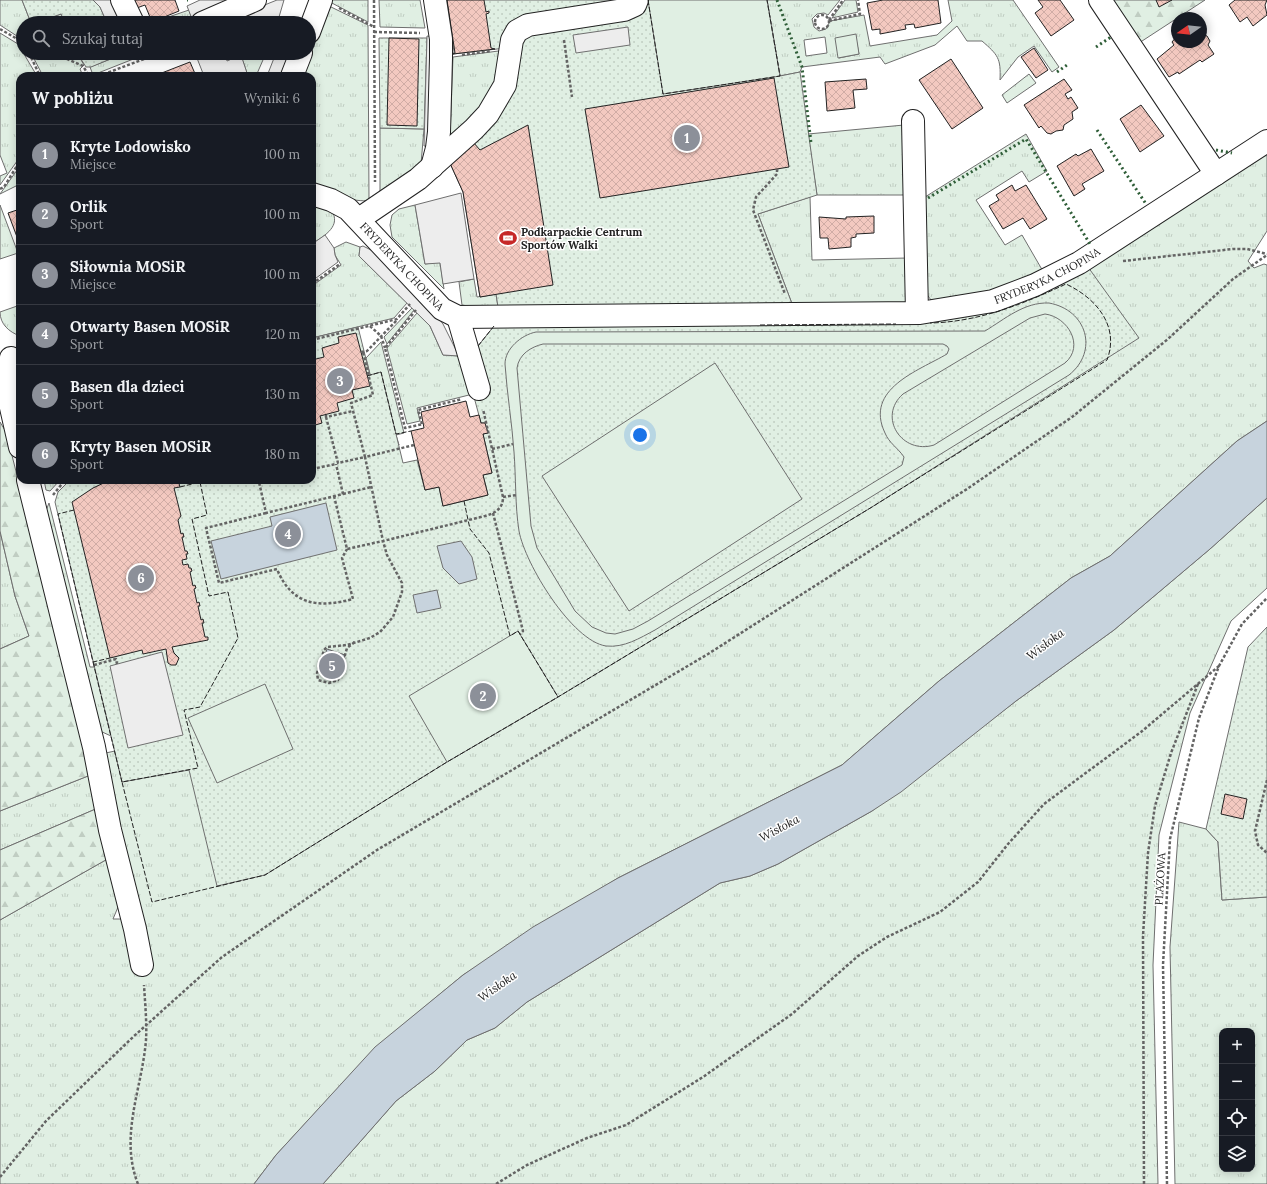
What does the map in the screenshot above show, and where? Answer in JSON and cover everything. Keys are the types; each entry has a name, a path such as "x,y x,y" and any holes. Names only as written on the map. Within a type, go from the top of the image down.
{"street":[{"path":"122,0 130,16"},
{"path":"218,16 255,0"},
{"path":"432,167 439,132 441,58 440,31 434,0"},
{"path":"359,219 418,179 474,129 494,106 505,85 515,33 521,28 624,10 635,5 637,0"},
{"path":"1100,0 1216,174"},
{"path":"316,22 329,4"},
{"path":"294,72 298,60"},
{"path":"913,121 917,313"},
{"name":"FRYDERYKA CHOPINA","path":"316,196 340,205 359,219 446,312 458,317 499,318 793,313 917,313 992,301 1035,285 1081,262 1267,141"},
{"path":"458,317 471,394"},
{"path":"8,358 10,403 16,429"},
{"path":"29,484 94,747 110,830 136,929 142,965"}],"path":[{"path":"374,0 375,197 378,206"},
{"path":"828,21 828,17 824,15 818,16 815,20 816,26 820,29 826,28 829,24 828,21 843,0"},
{"path":"828,21 860,14 858,0"},
{"path":"329,4 374,27"},
{"path":"562,20 572,97"},
{"path":"0,29 16,38"},
{"path":"374,32 440,31"},
{"path":"441,58 511,48"},
{"path":"32,60 38,72"},
{"path":"69,60 84,66 87,72"},
{"path":"110,72 141,60"},
{"path":"0,189 4,187 16,168"},
{"path":"777,169 777,174 756,198 753,210 793,313"},
{"path":"1120,261 1233,249 1247,249 1267,254"},
{"path":"0,1177 46,1121 146,1026 222,957 377,850 708,654 886,542 1021,452 1084,407 1168,339 1233,279 1267,254"},
{"path":"316,281 340,264"},
{"path":"355,642 347,648 338,680 330,683 318,680 317,673 324,650 327,647 370,638 385,628 393,617 402,592 401,579 387,555 351,403 373,395 362,352 367,351 397,319 426,292"},
{"path":"385,348 426,292"},
{"path":"316,339 397,319"},
{"path":"347,549 493,513 501,507 503,497 492,449 471,394 418,410 423,424 405,428 385,348 380,336 370,326"},
{"path":"343,494 326,416 353,411"},
{"path":"492,449 513,444"},
{"path":"316,468 414,445"},
{"path":"259,484 266,513"},
{"path":"334,496 347,549 342,558 353,599 324,604 304,600 294,595 285,586 277,569 219,583 206,528 334,496 371,487"},
{"path":"503,497 517,495"},
{"path":"493,513 523,631 520,634"},
{"name":"PLAŻOWA","path":"1167,1184 1163,965 1170,839 1200,718 1219,666 1242,624 1267,598"},
{"path":"496,1184 527,1164 587,1138 632,1121 703,1077 785,1018 858,956 887,937 940,912 978,882 1008,844 1044,804 1141,732 1219,666"},
{"path":"1144,1184 1143,936 1148,853 1156,806 1171,752 1198,684"},
{"path":"1267,780 1255,831 1258,845 1267,853"},
{"path":"138,1184 131,1160 129,1140 146,1041 142,965"}],"green space":[{"path":"0,0 22,0 28,16 16,16 16,35 0,25"},
{"path":"22,0 93,0 100,7 104,16 62,16 61,14 55,16 28,16"},
{"path":"331,0 368,0 368,22 330,2"},
{"path":"379,0 420,0 425,28 380,27"},
{"path":"447,0 767,0 780,76 800,72 817,195 758,214 794,309 498,307 496,294 480,297 463,192 449,161 489,104 506,48 453,54 454,52"},
{"path":"648,0 767,0 780,76 663,94"},
{"path":"767,0 840,0 828,15 824,13 817,14 812,19 814,27 819,31 826,29 830,21 864,15 870,46 937,35 952,21 948,0 1013,0 1059,67 1052,72 1034,46 1018,57 1000,80 999,62 992,50 982,41 967,41 957,26 935,45 885,64 880,57 802,67 800,72 780,76","holes":["855,34 859,54 839,58","825,37 827,53 806,56 804,40"]},
{"path":"845,0 856,0 858,12 832,18"},
{"path":"1110,0 1205,0 1187,12 1171,12 1171,22 1139,43"},
{"path":"329,6 368,25 369,200 363,201 349,199 316,188 316,72 303,72 307,60 316,60 316,38"},
{"path":"189,10 191,16 171,16"},
{"path":"0,33 16,43 16,60 28,60 35,72 16,72 16,163 0,185 0,176 7,173 0,155"},
{"path":"856,34 859,54 838,58 835,38"},
{"path":"379,38 427,38 424,129 380,128"},
{"path":"506,50 497,90 450,138 453,57"},
{"path":"35,60 81,60 84,65 80,69 81,72 41,72"},
{"path":"82,60 108,60 91,67 86,67"},
{"path":"108,60 131,60 101,72 92,72 90,67"},
{"path":"242,60 263,60 258,72 247,72"},
{"path":"1029,74 1036,83 1007,103 1002,95"},
{"path":"904,125 906,195 817,195 808,134"},
{"path":"380,128 424,129 421,164 380,195"},
{"path":"1026,134 1047,171 1029,182 1022,171 976,200 1005,245 1022,235 1044,273 1021,288 934,304 925,292 925,197"},
{"path":"1267,147 1267,231 1248,261 1254,268 1264,264 1267,265 1267,421 1237,441 1110,556 1071,578 939,681 842,765 618,878 463,975 375,1048 276,1155 254,1184 0,1184 0,920 111,857 121,900 113,919 126,919 101,754 115,751 122,782 276,575 981,312"},
{"path":"16,172 16,186 0,194"},
{"path":"810,197 812,260 908,258 911,307 794,309 758,214"},
{"path":"316,204 333,213 335,218 332,228 316,241"},
{"path":"0,205 16,248 16,254 0,259"},
{"path":"415,205 425,264 440,262 444,289 392,237 390,225 392,215 399,209"},
{"path":"346,242 360,247 359,256 407,303 394,318 316,337 316,283 341,265 335,255 334,248"},
{"path":"1088,267 1139,338 872,507 558,697 447,762 265,875 217,886 189,770 122,782 55,502 58,492 66,484 316,484 316,337 358,327 370,375 381,372 403,463 417,460 425,490 439,487 443,506 488,495 483,475 492,473 483,434 488,433 485,423 481,423 474,397 490,393 478,346 494,326 938,318"},
{"path":"474,279 477,297 496,294 498,307 471,307 462,305 459,282"},
{"path":"1040,303 1049,303 1062,307 1072,314 1080,323 1086,344 1084,355 1069,375 655,630 625,644 606,646 593,641 579,631 565,616 540,581 530,562 519,531 514,452 505,364 511,348 525,336 536,332 985,331 1015,312","holes":["1045,314 1053,316 1061,321 1067,326 1071,333 1074,341 1074,349 1071,356 1065,363 934,445 922,447 912,444 903,439 897,432 893,423 892,413 896,403 903,394 1030,318","543,344 943,344 949,349 947,354 922,367 897,383 888,393 882,404 880,418 889,440 904,457 902,465 648,621 633,629 615,634 606,633 592,627 575,611 537,548 531,526 517,368 520,359 526,352"]},
{"path":"16,306 16,334 3,324 0,312"},
{"path":"412,308 414,310 387,344 384,337"},
{"path":"417,313 430,326 443,355 459,356 473,394 417,408 420,421 407,424 387,348"},
{"path":"381,342 404,433 396,435 399,445 376,398 366,358"},
{"path":"715,363 802,499 629,611 542,476"},
{"path":"0,422 6,432 16,471 16,484 19,484 93,774 0,811 0,649 29,636 15,596 0,531"},
{"path":"45,484 56,484 50,491 46,490"},
{"path":"1267,498 1267,588 1231,621 1190,713 1159,835 1153,965 1158,1184 323,1184 396,1101 435,1071 467,1040 495,1028 527,1002 720,883 750,876 778,864 872,811 1016,701 1114,630 1210,549"},
{"path":"49,503 90,667 95,667 111,736 100,731 44,516"},
{"path":"0,531 15,596 29,636 0,649"},
{"path":"1267,627 1267,897 1222,900 1218,842 1206,829 1248,647"},
{"path":"518,631 558,697 447,762 409,696"},
{"path":"265,684 293,749 217,783 188,718"},
{"path":"93,774 98,808 0,850 0,811"},
{"path":"98,808 111,857 0,920 0,850"},
{"path":"1179,822 1206,829 1218,842 1222,900 1267,897 1267,1184 1175,1184 1170,947"}],"shaded area":[{"path":"93,0 115,0 121,16 104,16 100,7"},
{"path":"200,0 234,0 199,16 191,16 187,6"},
{"path":"277,0 284,0 279,16 237,16"},
{"path":"628,27 630,45 576,53 573,35"},
{"path":"427,36 434,37 431,146 424,146"},
{"path":"198,60 243,60 247,72 202,72"},
{"path":"273,60 287,60 282,72 269,72"},
{"path":"461,193 474,279 443,284 440,263 425,264 415,205"},
{"path":"325,235 334,248 338,262 316,278 316,241"},
{"path":"363,246 371,250 433,311 443,324 459,356 443,355 430,326 359,256 360,247"},
{"path":"162,652 183,735 128,748 110,666"}],"water":[{"name":"Wisłoka","path":"1267,421 1267,498 1210,549 1114,630 1016,701 901,792 872,811 778,864 750,876 720,883 527,1002 495,1028 467,1040 435,1071 396,1101 323,1184 254,1184 276,1155 375,1047 463,975 533,927 618,878 842,765 939,681 1071,578 1110,556 1237,441"},
{"path":"326,503 337,550 221,579 211,541 272,526 270,517"},
{"path":"461,541 472,557 477,579 459,584 443,568 437,546"},
{"path":"437,590 441,608 417,613 413,595"},
{"path":"327,649 345,655 337,679 319,673"}],"building":[{"path":"130,0 175,0 179,11 167,16 150,16 145,5 134,9"},
{"path":"447,0 484,0 486,12 489,11 489,13 486,14 491,48 495,49 453,54 455,53"},
{"path":"883,0 938,0 941,23 915,28 914,24 905,25 906,29 880,34 880,29 872,30 867,3"},
{"path":"1038,0 1060,0 1074,20 1051,36 1035,13 1043,7"},
{"path":"1156,0 1172,0 1159,7"},
{"path":"1235,0 1267,0 1265,5 1267,15 1253,26 1247,17 1240,22 1229,5"},
{"path":"1207,36 1210,41 1208,45 1214,54 1202,62 1200,60 1179,74 1178,72 1169,77 1157,59 1171,47 1207,48"},
{"path":"389,38 419,39 417,126 387,125"},
{"path":"1034,48 1048,70 1036,78 1021,57"},
{"path":"951,59 983,108 952,129 919,80"},
{"path":"190,62 194,72 164,72"},
{"path":"774,78 789,167 600,198 585,109"},
{"path":"866,79 867,89 853,90 855,108 827,111 825,82"},
{"path":"1064,79 1072,90 1065,94 1068,99 1071,97 1078,108 1072,112 1073,119 1064,125 1063,130 1056,131 1051,134 1047,133 1041,126 1039,128 1024,105"},
{"path":"1141,105 1164,136 1140,152 1120,119"},
{"name":"Podkarpackie Centrum Sportów Walki","path":"528,125 553,285 480,297 463,192 449,161 473,142 480,150"},
{"path":"1091,149 1104,171 1082,184 1085,189 1074,196 1057,166 1076,154 1078,156"},
{"path":"1012,185 1015,191 1026,185 1047,219 1030,229 1023,218 1003,229 989,206 999,200 996,195"},
{"path":"16,210 16,234 8,213"},
{"path":"874,216 874,233 856,234 856,237 851,238 851,247 829,249 828,238 820,238 819,217 846,219 846,217"},
{"path":"356,333 370,386 352,390 354,398 337,403 339,411 320,416 322,423 316,425 316,359 324,357 322,348 339,343 338,337"},
{"path":"466,401 470,417 479,415 481,423 485,423 488,433 483,434 492,473 483,475 488,495 443,506 439,487 425,490 411,431 424,428 421,412"},
{"path":"102,484 179,484 180,487 174,488 181,516 178,520 181,534 183,533 184,537 182,537 185,551 187,551 188,554 186,554 187,559 182,560 183,565 188,564 192,571 190,572 193,586 195,585 196,588 194,589 197,603 199,602 200,606 198,606 201,620 203,619 204,623 202,623 205,637 208,637 208,640 172,647 174,653 179,658 176,665 171,665 168,663 166,649 143,654 142,650 110,658 72,502"},
{"path":"1225,794 1247,799 1243,819 1221,814"}],"hedge":[{"path":"777,0 802,67 811,143"},
{"path":"1096,47 1111,37"},
{"path":"1057,72 1067,65"},
{"path":"1097,130 1146,204"},
{"path":"928,198 1026,139 1090,244"},
{"path":"1216,150 1232,153"}],"fence":[{"path":"648,0 663,94 780,76 767,0"},
{"path":"200,484 207,515 192,519 209,596 228,592 238,638 200,707 184,710 198,768 122,782 152,902 265,875 447,762 558,697 872,507 1107,360 1110,348 1108,325 1103,314 1087,297 1066,284 1000,311 966,319 930,323"},
{"path":"760,325 896,324"},
{"path":"478,346 494,326"},
{"path":"367,376 381,372 396,434 411,431"},
{"path":"180,487 192,484"},
{"path":"464,501 470,529 489,553 510,636 518,631 558,697"},
{"path":"74,510 58,514 93,662 110,658"},
{"path":"93,662 122,782"}],"place":[{"name":"Kryte Lodowisko","path":"687,138"},
{"name":"Podkarpackie Centrum Sportów Walki","path":"508,238"},
{"name":"Siłownia MOSiR","path":"340,381"},
{"name":"Otwarty Basen MOSiR","path":"288,534"},
{"name":"Kryty Basen MOSiR","path":"141,578"},
{"name":"Basen dla dzieci","path":"332,666"},
{"name":"Orlik","path":"483,696"}]}
